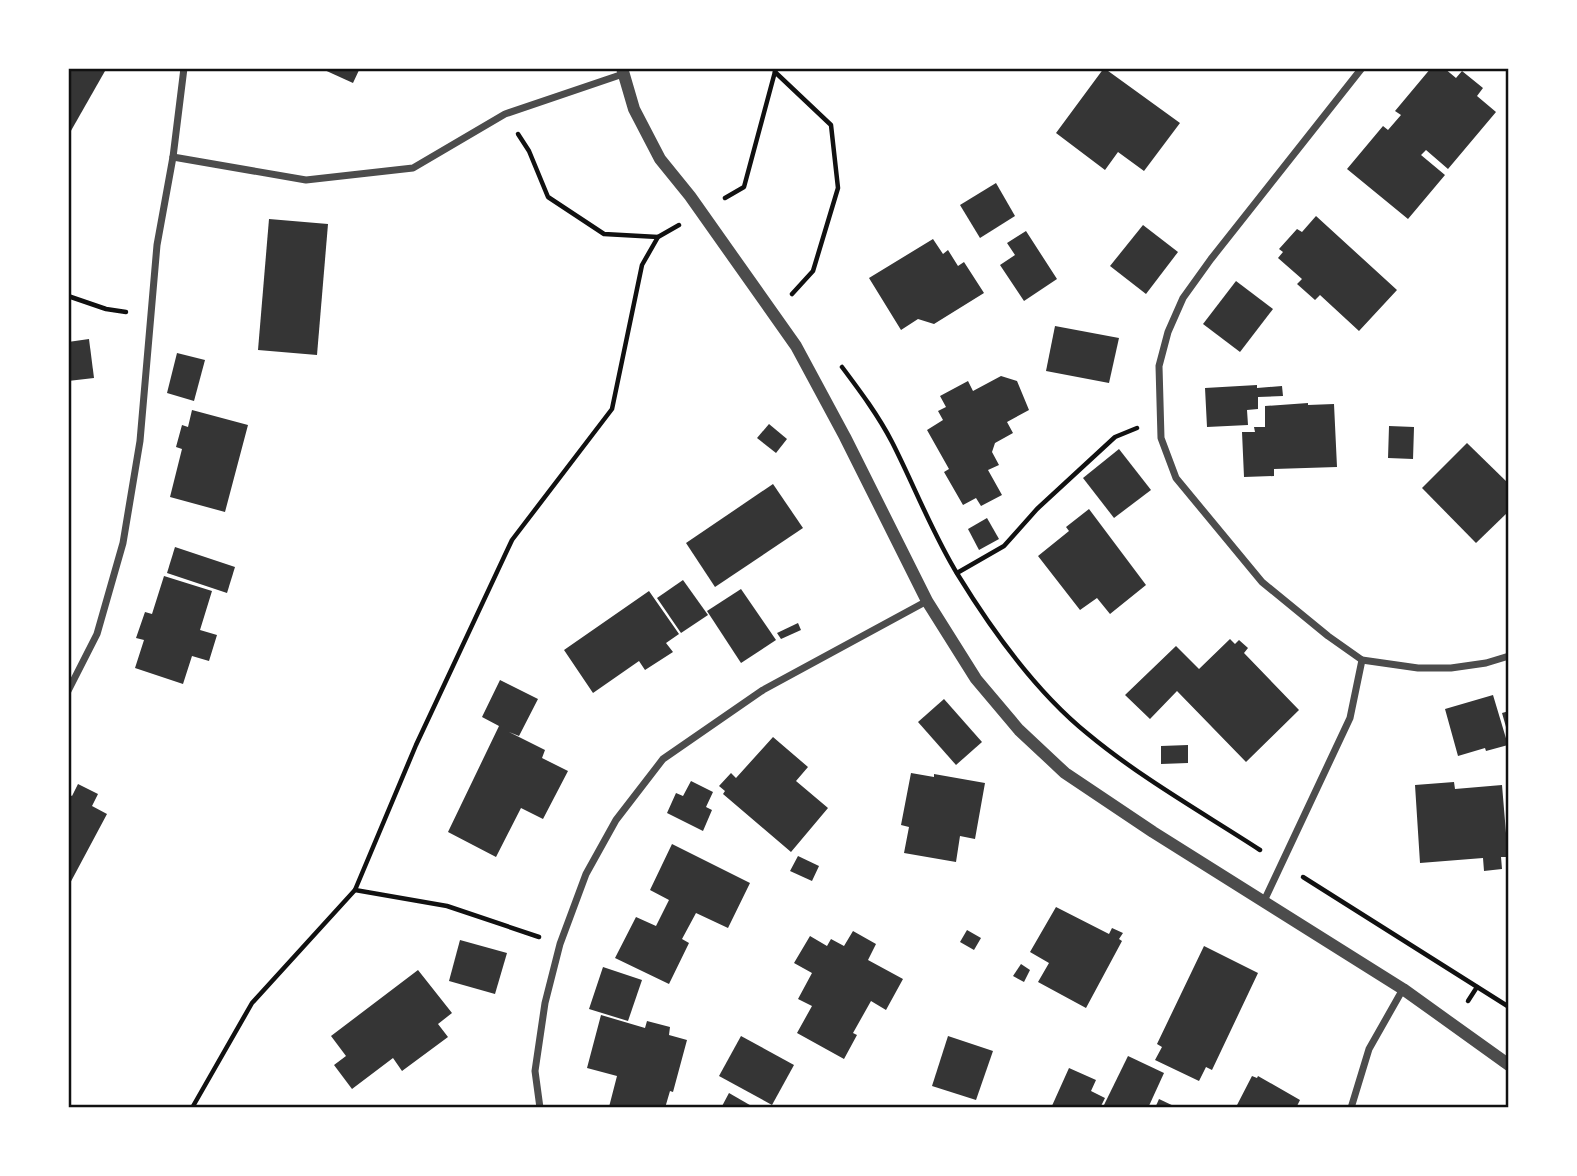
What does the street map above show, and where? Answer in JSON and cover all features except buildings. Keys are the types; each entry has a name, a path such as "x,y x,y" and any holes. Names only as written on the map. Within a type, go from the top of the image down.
{"street":[{"path":"68,691 97,634 123,542 140,441 157,245 173,157 184,68"},
{"path":"1362,68 1211,258 1183,298 1168,332 1159,366 1161,438 1177,478 1202,512 1262,582 1362,660 1418,668 1451,668 1486,663 1509,656"},
{"path":"173,157 306,180 413,168 505,114 622,71 634,109 660,159 690,196 796,346 927,601 976,679 1019,730 1065,773 1153,832 1402,989 1509,1065"},
{"path":"540,1108 536,1070 545,1003 560,944 586,874 616,820 663,759 763,690 927,601"},
{"path":"1264,901 1350,718 1362,660"},
{"path":"1351,1108 1369,1049 1402,989"}],"path":[{"path":"744,187 776,70 831,125 838,188 813,271 789,297"},
{"path":"192,1108 252,1003 355,890 416,745 512,540 612,409 642,265 658,237 604,234 548,197 529,151 505,114"},
{"path":"68,296 106,309 151,316"},
{"path":"1159,418 1115,437 1037,509 1003,546 957,573 997,634 1054,702 1088,734 1140,772 1280,863 1509,1007"},
{"path":"355,890 447,906 560,944"}]}
